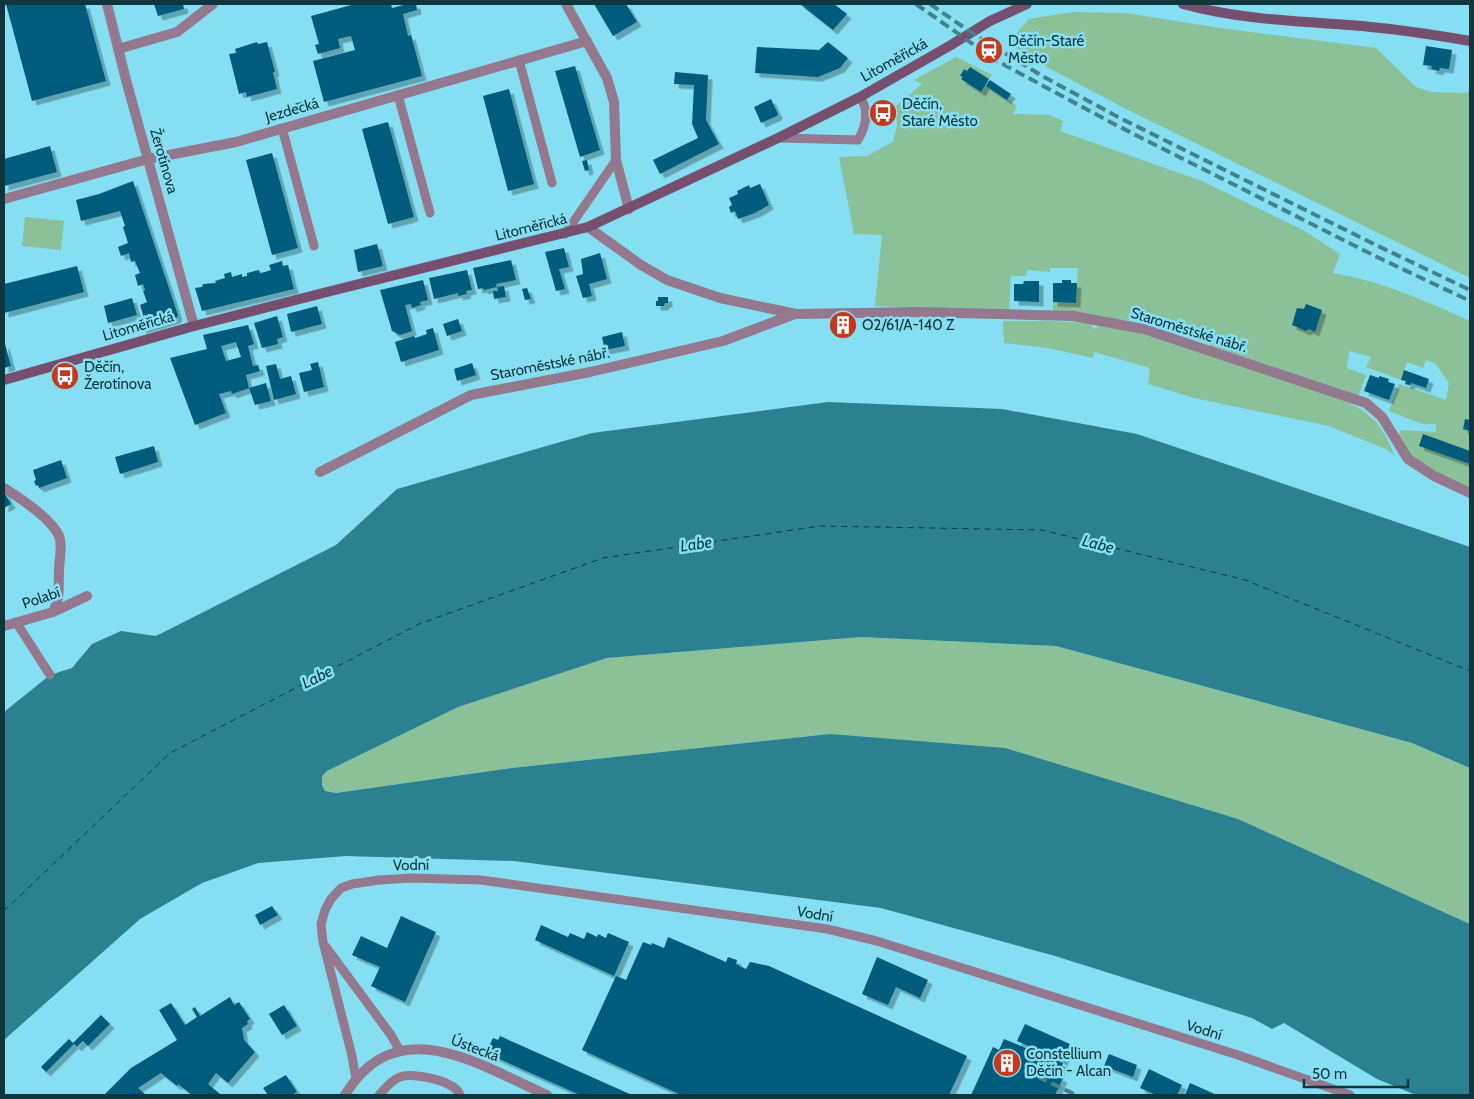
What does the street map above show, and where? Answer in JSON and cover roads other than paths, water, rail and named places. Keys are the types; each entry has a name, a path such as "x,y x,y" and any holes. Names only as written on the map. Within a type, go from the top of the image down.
{"main road":[{"name":"Litoměřická","path":"4,380 194,326 588,227 778,138 860,97 938,53 990,20 1027,4"},
{"path":"1183,4 1242,17 1350,25 1435,34 1470,41"}],"street":[{"name":"Žerotínova","path":"107,4 194,326"},
{"path":"118,49 177,32 214,4"},
{"path":"566,4 607,78 614,102 616,160 629,209"},
{"name":"Jezdecká","path":"4,199 148,159 236,142 587,41"},
{"name":"Staroměstské nábř.","path":"588,227 667,280 720,298 796,314 917,312 1073,316 1144,329 1366,403 1382,417 1408,459 1434,476 1470,493"},
{"name":"Staroměstské nábř.","path":"320,472 471,395 590,372 723,341 796,314"},
{"path":"4,488 48,522 60,537 58,601 53,612"},
{"name":"Polabí","path":"4,626 53,612 87,596"},
{"name":"Ústecká","path":"345,1095 356,1079 378,1060 386,1055 416,1048 446,1052 462,1057 547,1095"}],"lane":[{"path":"519,60 552,183"},
{"path":"398,95 430,213"},
{"path":"778,138 858,140 865,128 866,105 860,97"},
{"path":"282,128 314,246"},
{"path":"565,234 616,160"},
{"path":"16,622 50,674"},
{"name":"Vodní","path":"356,1079 352,1056 322,942 321,924 331,899 341,888 352,884 378,880 412,878 481,880 827,929 877,941 1238,1055 1350,1095"},
{"path":"322,942 391,1035 400,1051"},
{"path":"379,1095 396,1078 407,1075 434,1079 455,1088 460,1095"}],"water":[{"name":"Labe","path":"828,402 1002,409 1137,434 1470,547 1470,768 1412,743 1056,646 861,637 607,658 458,707 327,771 322,776 322,785 325,791 336,793 512,768 830,734 1005,748 1238,819 1470,924 1470,1095 1416,1095 1377,1079 1284,1023 1272,1029 1252,1018 1055,956 881,908 514,861 346,856 258,863 202,883 140,919 4,1040 4,712 50,675 72,668 92,644 121,631 156,636 336,545 397,489 592,433"}],"railway":[{"path":"916,4 997,61 1114,124 1375,256 1470,301"},
{"path":"930,4 972,33 1044,77 1118,117 1470,290"},
{"path":"997,1057 1076,1095"}],"place":[{"name":"Děčín-Staré Město","path":"989,50"},
{"name":"Děčín, Staré Město","path":"883,113"},
{"name":"O2/61/A-140 Z","path":"843,325"},
{"name":"Děčín, Žerotínova","path":"65,376"},
{"name":"Constellium Děčín - Alcan","path":"1007,1063"}]}
